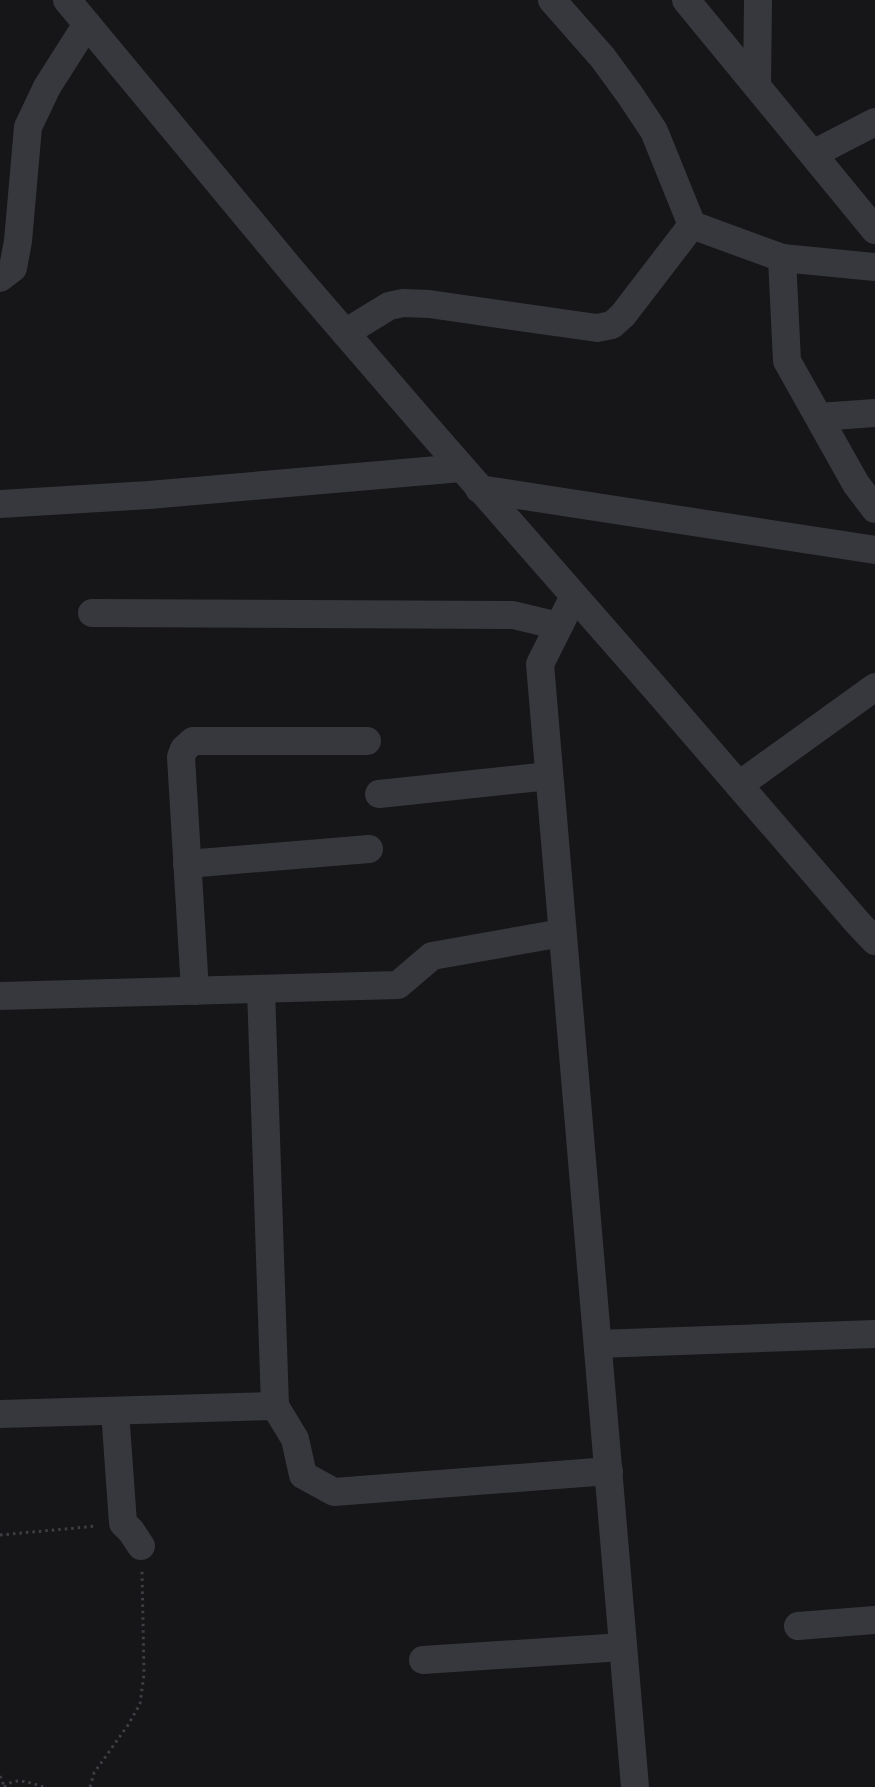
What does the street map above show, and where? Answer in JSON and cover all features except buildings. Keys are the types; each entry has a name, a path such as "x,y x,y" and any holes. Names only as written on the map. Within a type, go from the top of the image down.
{"street":[{"path":"67,0 479,489 875,941"},
{"path":"552,0 603,58 654,131 692,225 782,258 875,267"},
{"path":"686,0 875,230"},
{"path":"757,86 758,0"},
{"path":"0,278 13,268 18,241 28,127 46,87 87,24"},
{"path":"813,154 875,122"},
{"path":"346,333 389,306 403,303 429,304 597,328 612,325 623,315 692,225"},
{"path":"782,258 787,361 856,484 875,510"},
{"path":"819,417 875,413"},
{"path":"0,504 149,495 461,468"},
{"path":"479,489 875,550"},
{"path":"574,596 540,664 635,1787"},
{"path":"92,613 513,615 559,626"},
{"path":"739,785 875,686"},
{"path":"195,991 181,758 184,749 193,741 367,741"},
{"path":"379,794 549,776"},
{"path":"187,864 370,849"},
{"path":"0,996 398,985 432,956 562,933"},
{"path":"260,989 275,1406 295,1439 303,1475 334,1492 609,1471"},
{"path":"598,1344 875,1334"},
{"path":"0,1414 275,1406"},
{"path":"115,1411 123,1523 141,1546"},
{"path":"798,1626 875,1620"},
{"path":"423,1660 623,1647"}],"path":[{"path":"0,1535 123,1523"},
{"path":"90,1787 94,1773 128,1725 140,1704 144,1674 141,1546"},
{"path":"0,1776 4,1787 10,1782 24,1782 44,1787"}]}
